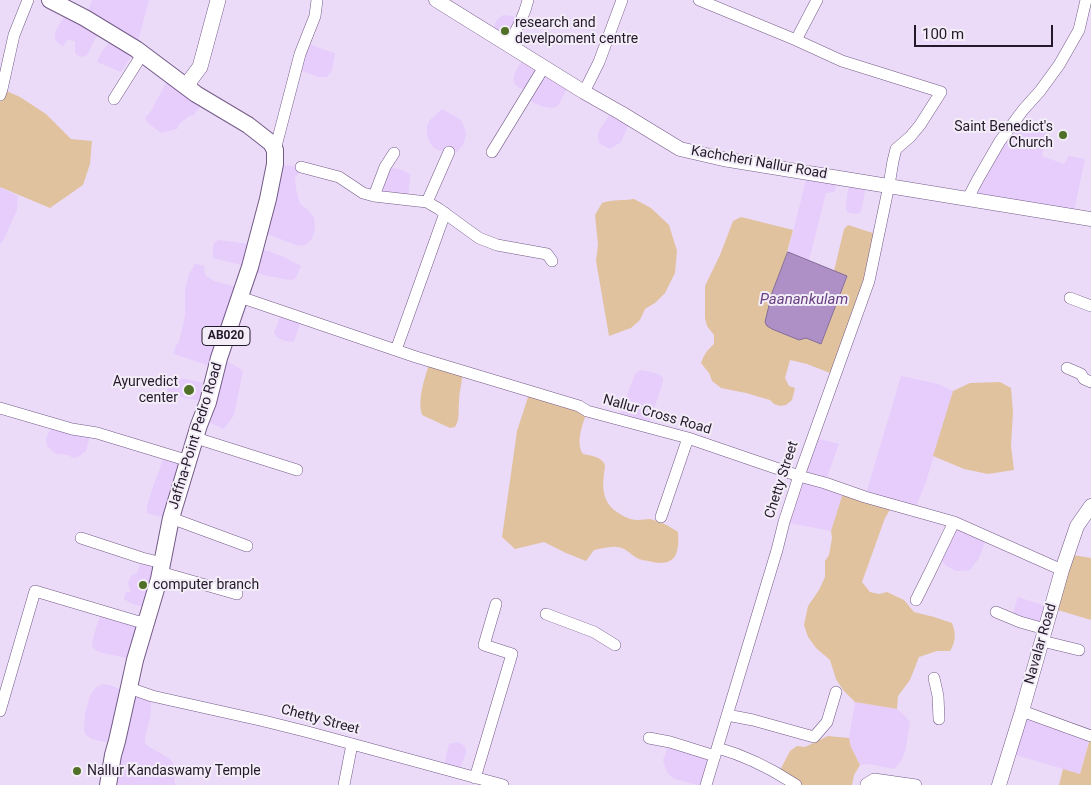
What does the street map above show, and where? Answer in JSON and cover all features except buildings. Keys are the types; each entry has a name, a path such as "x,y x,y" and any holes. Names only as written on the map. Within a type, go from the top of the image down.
{"main road":[{"path":"50,0 85,18 143,53 188,88 248,125 271,143 274,150"},
{"path":"188,88 191,79 200,67 218,0"},
{"name":"Jaffna-Point Pedro Road","path":"108,785 135,660 161,568 171,518 199,425 208,402 219,358 250,267 268,199 275,164 274,150"}],"street":[{"path":"0,95 14,34 28,0"},
{"path":"274,150 300,54 316,16 317,0"},
{"name":"Kachcheri Nallur Road","path":"436,0 680,149 723,159 1091,218"},
{"path":"508,44 526,12 528,0"},
{"path":"584,92 600,62 622,0"},
{"path":"699,0 796,40 817,0"},
{"path":"968,198 1000,141 1059,65 1078,30 1086,0"},
{"name":"Chetty Street","path":"706,785 798,476 869,281 889,185 892,161 896,149 920,126 941,92 842,61 796,40"},
{"path":"114,100 143,53"},
{"path":"492,152 544,67"},
{"path":"427,202 449,152"},
{"path":"374,196 384,167 394,153"},
{"path":"301,167 339,176 362,193 427,202 479,238 497,245 547,254 552,261"},
{"path":"396,350 445,213"},
{"name":"Nallur Cross Road","path":"240,296 396,350 579,406 587,411 688,438 798,476 954,522 1062,570"},
{"path":"1070,298 1091,306"},
{"path":"1067,368 1081,374 1091,382"},
{"path":"0,408 72,429 97,433 189,461"},
{"path":"196,438 297,470"},
{"path":"661,517 688,438"},
{"name":"Navalar Road","path":"999,785 1062,570 1077,526 1091,506"},
{"path":"171,518 247,546"},
{"path":"916,600 954,522"},
{"path":"81,538 142,558 161,568 237,594"},
{"path":"0,711 36,590 136,621 146,622"},
{"path":"475,778 512,654 484,644 496,604"},
{"path":"996,612 1079,650"},
{"path":"546,614 594,632 615,644"},
{"path":"934,678 938,696 939,719"},
{"name":"Chetty Street","path":"129,688 152,696 264,721 352,744 496,784"},
{"path":"727,715 753,720 814,737 827,722 836,692"},
{"path":"1022,711 1091,736"},
{"path":"649,738 717,752 740,754 796,785"},
{"path":"344,785 352,744"},
{"path":"866,784 874,779 916,785"}],"shaded area":[{"path":"92,0 149,0 136,49 121,72 97,62 102,51 114,36 101,28 87,55 81,57 76,54 75,41 67,40 63,46 55,39 55,32 65,15 85,18"},
{"name":"research and develpoment centre","path":"503,15 519,19 508,44 492,35 496,21"},
{"path":"305,42 335,53 332,70 327,77 319,77 296,69"},
{"path":"526,56 570,83 558,106 552,108 536,104 525,97 529,91 519,88 514,83 517,68"},
{"path":"173,76 205,100 193,116 190,115 179,124 177,129 161,133 147,122 145,118 151,111 166,83"},
{"path":"2,89 20,97 46,114 71,139 92,141 90,164 83,185 50,208 0,187 0,95"},
{"path":"442,109 461,120 465,129 466,135 463,145 457,152 441,151 434,148 427,135 427,126 430,120"},
{"path":"613,109 631,120 621,142 610,149 599,143 598,133"},
{"path":"1021,120 1046,132 1042,156 1064,164 1069,156 1085,159 1074,211 973,195 988,163"},
{"path":"275,164 301,167 295,178 296,189 300,204 314,218 315,225 312,239 302,246 259,231"},
{"path":"385,167 400,169 410,174 408,200 374,196"},
{"path":"808,172 838,177 835,191 826,193 809,260 788,252"},
{"path":"851,179 867,181 861,212 858,214 849,213 846,210"},
{"path":"0,187 18,196 17,210 0,244"},
{"path":"634,199 651,208 669,225 677,251 675,273 665,293 655,303 645,309 640,320 631,328 609,336 596,261 598,245 595,215 602,203"},
{"path":"741,217 793,230 767,326 799,340 806,338 821,344 847,277 834,271 844,229 848,225 879,235 835,375 807,364 790,360 785,378 789,386 795,388 792,400 786,405 780,406 770,400 721,388 712,381 709,373 701,363 709,348 714,344 714,335 707,326 705,318 705,286 720,255 733,221"},
{"path":"219,240 255,245 255,249 265,250 284,257 301,266 295,279 290,280 267,276 249,270 250,267 213,258 213,246"},
{"path":"195,264 205,266 206,276 214,281 243,287 220,358 243,371 234,415 224,429 201,419 207,402 167,393 170,379 187,379 211,385 216,368 174,354 185,316 185,289 189,274"},
{"path":"282,311 302,318 294,341 282,340 274,333"},
{"path":"430,361 463,371 458,418 455,427 450,428 422,415 421,395"},
{"path":"642,370 655,373 663,378 648,427 618,419 635,374"},
{"path":"901,376 938,384 953,391 926,482 914,511 865,497"},
{"path":"1000,382 1011,388 1013,412 1011,446 1014,470 988,474 964,469 933,456 953,391 970,383"},
{"path":"530,391 587,411 580,433 581,449 583,454 598,458 604,463 603,489 605,498 614,510 625,517 635,520 654,520 678,532 678,548 674,558 664,563 657,563 640,559 620,548 608,547 594,550 586,561 544,542 515,549 502,537 517,431"},
{"path":"53,423 91,432 86,451 73,458 68,455 56,454 47,446 46,439"},
{"path":"812,437 839,444 825,483 844,490 831,531 784,522"},
{"path":"164,457 189,461 171,518 147,513 147,506"},
{"path":"844,490 893,505 885,518 862,582 870,592 879,594 887,592 904,600 914,612 952,623 954,630 955,637 950,651 937,651 919,657 910,680 898,696 897,709 855,702 843,690 836,679 830,660 816,648 808,637 804,625 808,606 825,577 825,561 829,555 832,538 831,531"},
{"path":"954,522 987,537 979,558 970,570 956,571 946,566 938,556"},
{"path":"1067,554 1091,558 1091,620 1051,608"},
{"path":"142,558 162,563 150,608 132,604 124,599 126,592 131,592 128,582 132,575 137,573"},
{"path":"1018,597 1051,608 1045,629 1011,618"},
{"path":"102,611 146,622 135,660 99,652 93,648 92,643"},
{"path":"102,684 127,692 152,696 145,743 170,759 173,763 175,785 108,785 116,741 105,742 92,739 86,735 84,730 85,714 90,696 95,688"},
{"path":"855,702 897,709 910,722 905,752 901,761 894,769 869,764 860,765 851,747 849,738"},
{"path":"1022,711 1090,736 1080,774 1009,753"},
{"path":"1091,735 1091,785 1059,785 1063,769 1080,774"},
{"path":"828,736 849,738 851,747 860,765 854,775 852,785 796,785 778,774 790,751 797,746 805,747"},
{"path":"457,742 466,749 458,773 443,769 449,744"},
{"path":"670,742 715,756 706,785 697,785 675,779 668,774 663,760"}],"water":[{"name":"Paanankulam","path":"788,252 847,276 821,344 806,338 799,340 772,329 765,322 772,293"}],"place":[{"name":"research and develpoment centre","path":"505,31"},
{"name":"Saint Benedict's Church","path":"1063,135"},
{"name":"Ayurvedict center","path":"189,390"},
{"name":"computer branch","path":"143,585"},
{"name":"Nallur Kandaswamy Temple","path":"77,771"}]}
